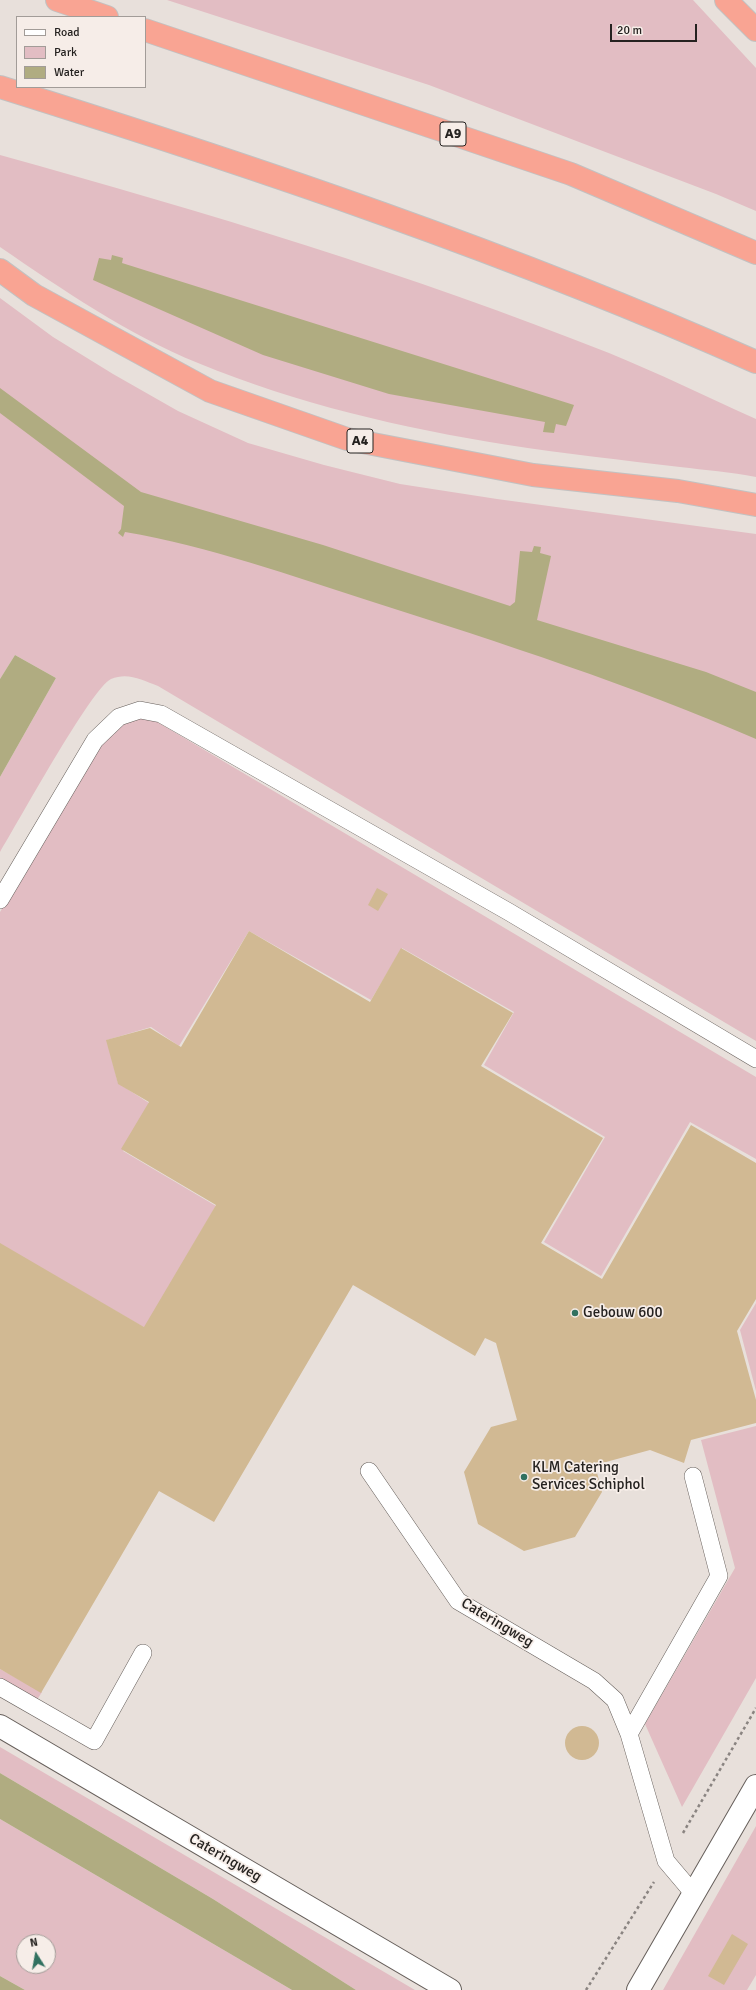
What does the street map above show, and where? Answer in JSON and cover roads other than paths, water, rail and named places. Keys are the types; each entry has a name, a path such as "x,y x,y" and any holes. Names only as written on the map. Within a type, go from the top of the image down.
{"highway":[{"path":"57,0 103,16"},
{"path":"726,0 756,30"},
{"name":"A9","path":"146,30 571,174 756,253"},
{"path":"0,87 146,133 377,211 494,254 756,362"},
{"name":"A4","path":"0,270 34,295 210,390 347,439 533,474 678,491 756,505"}],"street":[{"name":"Cateringweg","path":"0,1726 450,1990"},
{"path":"638,1990 756,1786"}],"lane":[{"path":"0,900 95,740 119,716 140,710 161,714 509,912 756,1059"},
{"name":"Cateringweg","path":"369,1470 458,1602 594,1681 615,1700 629,1734 666,1861 693,1893"},
{"path":"629,1734 719,1576 693,1476"},
{"path":"0,1687 94,1741 143,1653"}],"water":[{"path":"112,255 123,258 122,263 574,405 566,426 556,424 554,433 543,432 545,422 389,394 263,355 93,280 99,258 111,260"},
{"path":"0,388 141,492 323,545 510,606 515,602 520,551 532,552 534,546 541,547 540,553 551,556 537,620 706,672 756,692 756,739 709,719 566,666 470,633 281,572 188,545 125,532 123,537 118,533 121,529 124,506 0,413"},
{"path":"15,655 56,678 0,777 0,679"},
{"path":"0,1773 213,1899 356,1990 292,1990 0,1819"},
{"path":"0,1976 25,1990 0,1990"}],"place":[{"name":"Gebouw 600","path":"575,1313"},
{"name":"KLM Catering Services Schiphol","path":"524,1477"}]}
